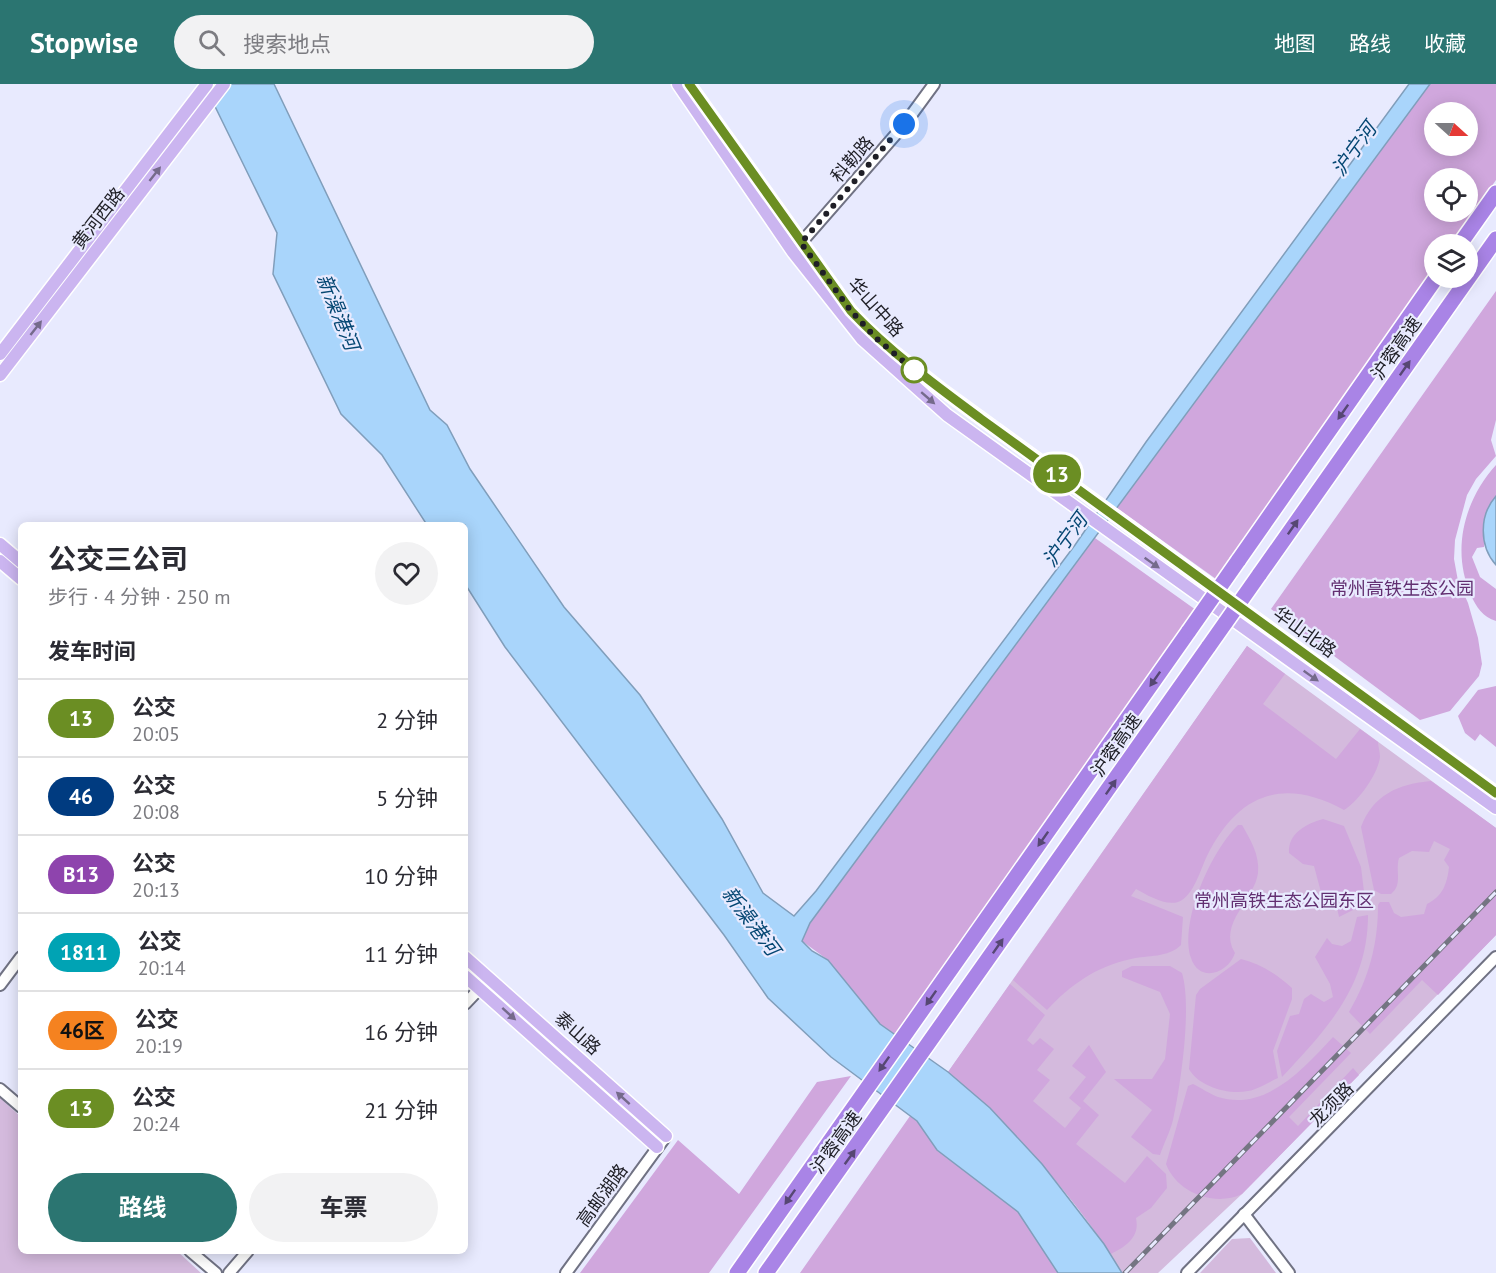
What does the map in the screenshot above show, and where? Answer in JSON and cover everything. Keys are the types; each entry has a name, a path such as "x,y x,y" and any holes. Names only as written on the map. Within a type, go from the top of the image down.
{"highway":[{"path":"1467,234 1496,193"},
{"name":"沪蓉高速","path":"766,1273 882,1112 1496,239"},
{"name":"沪蓉高速","path":"737,1273 1429,288"}],"main road":[{"name":"黄河西路","path":"0,375 224,84"},
{"name":"华山中路","path":"678,84 868,346 947,415 1082,513"},
{"name":"华山中路","path":"689,84 797,248 876,338 916,372 1093,500"},
{"name":"黄河西路","path":"0,354 205,86"},
{"name":"华山北路","path":"1093,500 1496,793"},
{"name":"华山北路","path":"1082,513 1496,808"},
{"path":"0,544 18,559"},
{"path":"0,561 18,576"},
{"name":"泰山路","path":"468,960 666,1136"},
{"name":"泰山路","path":"468,979 657,1146"}],"street":[{"name":"科勒路","path":"797,248 904,124 934,84"},
{"name":"龙须路","path":"1187,1273 1496,957"},
{"path":"0,985 18,961"},
{"path":"468,1001 489,979"},
{"path":"0,1089 18,1104"},
{"name":"高邮湖路","path":"566,1273 666,1136"},
{"path":"1244,1214 1289,1273"},
{"path":"194,1254 216,1273"},
{"path":"229,1273 245,1254"}],"green space":[{"path":"1430,84 1496,84 1496,180 1478,206 1478,168 1424,168 1424,222 1466,222 1458,234 1424,234 1424,282 1216,579 1117,508"},
{"name":"常州高铁生态公园","path":"1496,291 1496,420 1491,440 1496,456 1476,479 1467,495 1455,540 1454,559 1458,581 1468,603 1478,638 1482,664 1479,676 1450,711 1420,720 1271,609"},
{"path":"1496,465 1496,496 1484,521 1484,547 1477,548 1472,557 1480,577 1496,589 1496,621 1481,611 1471,595 1462,561 1462,544 1469,510 1485,479"},
{"path":"1095,538 1196,610 896,1035 880,1024 828,960 802,941 810,923"},
{"name":"常州高铁生态公园东区","path":"1247,646 1496,828 1496,935 1242,1194 1158,1273 1122,1273 1085,1217 1043,1165 997,1117 948,1072"},
{"path":"1247,646 1285,674 1263,704 1336,759 1360,729 1378,742 1380,757 1371,779 1355,801 1344,810 1301,794 1264,797 1247,806 1232,818 1219,835 1196,882 1184,899 1173,903 1168,902 1136,889 1131,896 1183,917 1181,945 1164,954 1107,966 1065,992 1047,1010 1013,980"},
{"path":"1496,686 1496,747 1480,734 1475,741 1465,733 1458,716 1478,690"},
{"path":"1431,781 1496,828 1496,935 1438,995 1422,980 1370,1034 1349,1012 1362,986 1371,960 1378,905 1380,902 1389,902 1394,913 1401,917 1424,914 1427,904 1437,897 1447,879 1449,867 1444,860 1450,849 1434,841 1429,852 1412,851 1399,858 1398,882 1395,890 1391,894 1381,894 1374,890 1361,827 1372,807 1388,793 1408,785"},
{"path":"1323,819 1344,826 1361,867 1366,908 1355,909 1339,917 1336,903 1322,896 1314,866 1303,864 1289,853 1289,846 1299,830"},
{"path":"1238,825 1242,825 1254,848 1258,873 1231,932 1231,942 1235,953 1226,966 1213,973 1207,973 1200,971 1191,958 1190,925 1200,887 1209,868 1228,836"},
{"path":"1368,915 1361,964 1353,985 1329,1023 1282,1077 1277,1051 1290,1016 1299,1014 1304,999 1311,994 1324,1002 1333,997 1330,984 1315,957 1327,938 1332,944 1342,946 1351,941 1357,917"},
{"path":"1241,959 1262,967 1281,979 1292,988 1292,999 1273,1051 1278,1078 1252,1090 1232,1092 1207,1085 1189,1069 1196,995 1200,989"},
{"path":"1132,966 1170,966 1182,973 1185,987 1186,1025 1179,1086 1173,1120 1160,1155 1153,1154 1131,1137 1152,1110 1114,1079 1152,1079 1165,1059 1170,1014 1160,992 1122,977 1122,971"},
{"path":"1010,984 1045,1015 1027,1040 1033,1045 1040,1038 1054,1049 1037,1070 1050,1080 1033,1101 1065,1128 1081,1108 1069,1098 1086,1077 1072,1066 1089,1045 1106,1072 1083,1101 1099,1115 1076,1144 1125,1183 1147,1156 1166,1174 1167,1188 1151,1208 1136,1218 1134,1236 1122,1248 1111,1254 1075,1204 1036,1158 948,1072"},
{"path":"1333,1037 1351,1053 1289,1117 1298,1126 1353,1068 1359,1075 1242,1194 1231,1198 1209,1198 1188,1190 1179,1183 1166,1164 1188,1086 1193,1084 1218,1097 1236,1100 1268,1093 1297,1074"},
{"path":"851,1076 709,1273 580,1273 678,1140 739,1194 817,1082"},
{"path":"0,1098 18,1114 18,1254 180,1254 201,1273 0,1273"},
{"path":"910,1116 917,1121 937,1150 1018,1212 1058,1273 800,1273"},
{"path":"1250,1238 1276,1273 1200,1273 1232,1239"}],"water":[{"name":"新澡港河","path":"204,84 274,84 430,410 447,425 470,469 564,607 640,695 722,819 763,893 794,916 816,891 1075,545 1146,442 1409,84 1430,84 810,923 802,941 812,951 828,960 880,1024 948,1072 990,1108 1042,1164 1104,1244 1122,1273 1058,1273 1018,1212 937,1150 917,1121 831,1057 768,998 724,935 505,647 468,589 468,522 425,522 382,455 341,414 273,274 277,233"},
{"path":"1496,496 1496,565 1486,549 1483,530 1486,512"}],"railway":[{"path":"1125,1273 1496,892"}],"bus line":[{"name":"13","path":"689,84 851,311 876,338 916,372 1201,576 1496,793"}],"route":[{"path":"904,124 801,243 851,311 876,338 916,372 914,370"}],"water label":[{"name":"沪宁河","path":"1354,149"},
{"name":"沪宁河","path":"1065,540"}]}
